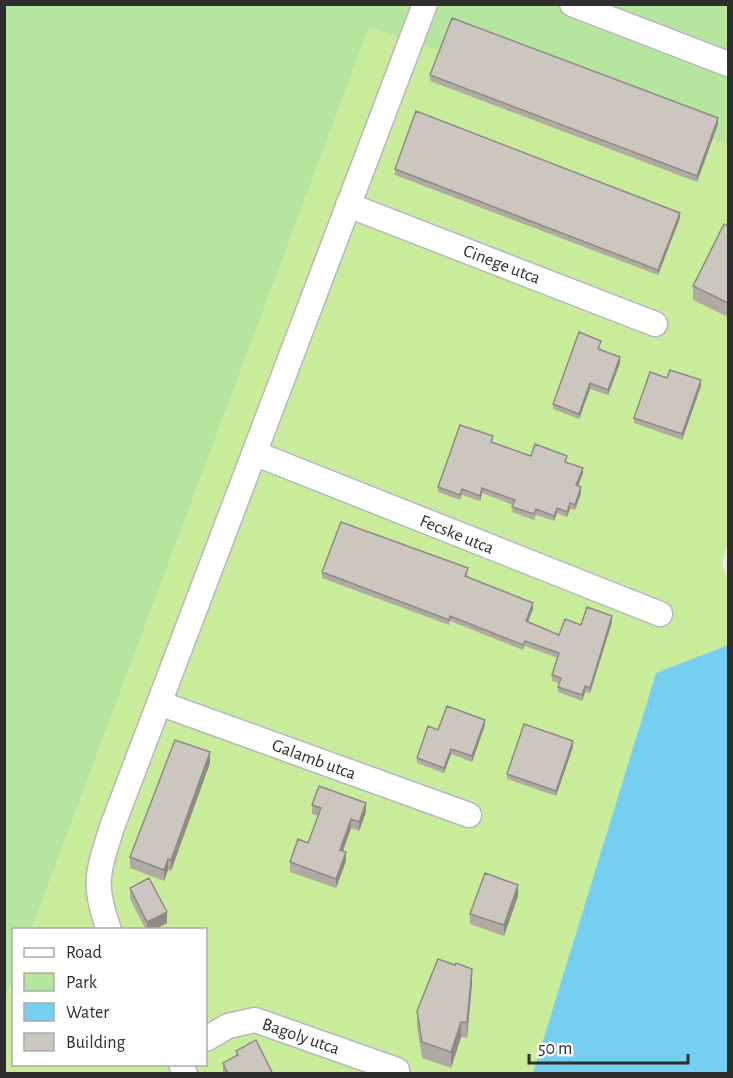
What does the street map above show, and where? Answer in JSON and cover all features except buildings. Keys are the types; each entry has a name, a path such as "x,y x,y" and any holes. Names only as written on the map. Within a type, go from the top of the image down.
{"lane":[{"path":"108,928 100,905 97,874 159,703 425,4"},
{"path":"572,4 729,64"},
{"name":"Cinege utca","path":"348,205 655,324"},
{"name":"Fecske utca","path":"254,453 660,614"},
{"name":"Galamb utca","path":"159,703 469,815"},
{"name":"Bagoly utca","path":"207,1038 228,1026 255,1020 397,1070"}],"green space":[{"path":"5,5 728,5 728,144 369,28 32,928 12,928 12,981 5,1002"},
{"path":"369,28 728,144 728,540 722,564 728,581 728,645 656,673 533,1073 5,1073 4,1002 12,981 12,1066 207,1066 207,928 32,928"}],"water":[{"path":"728,645 728,1073 533,1073 656,673"}]}
